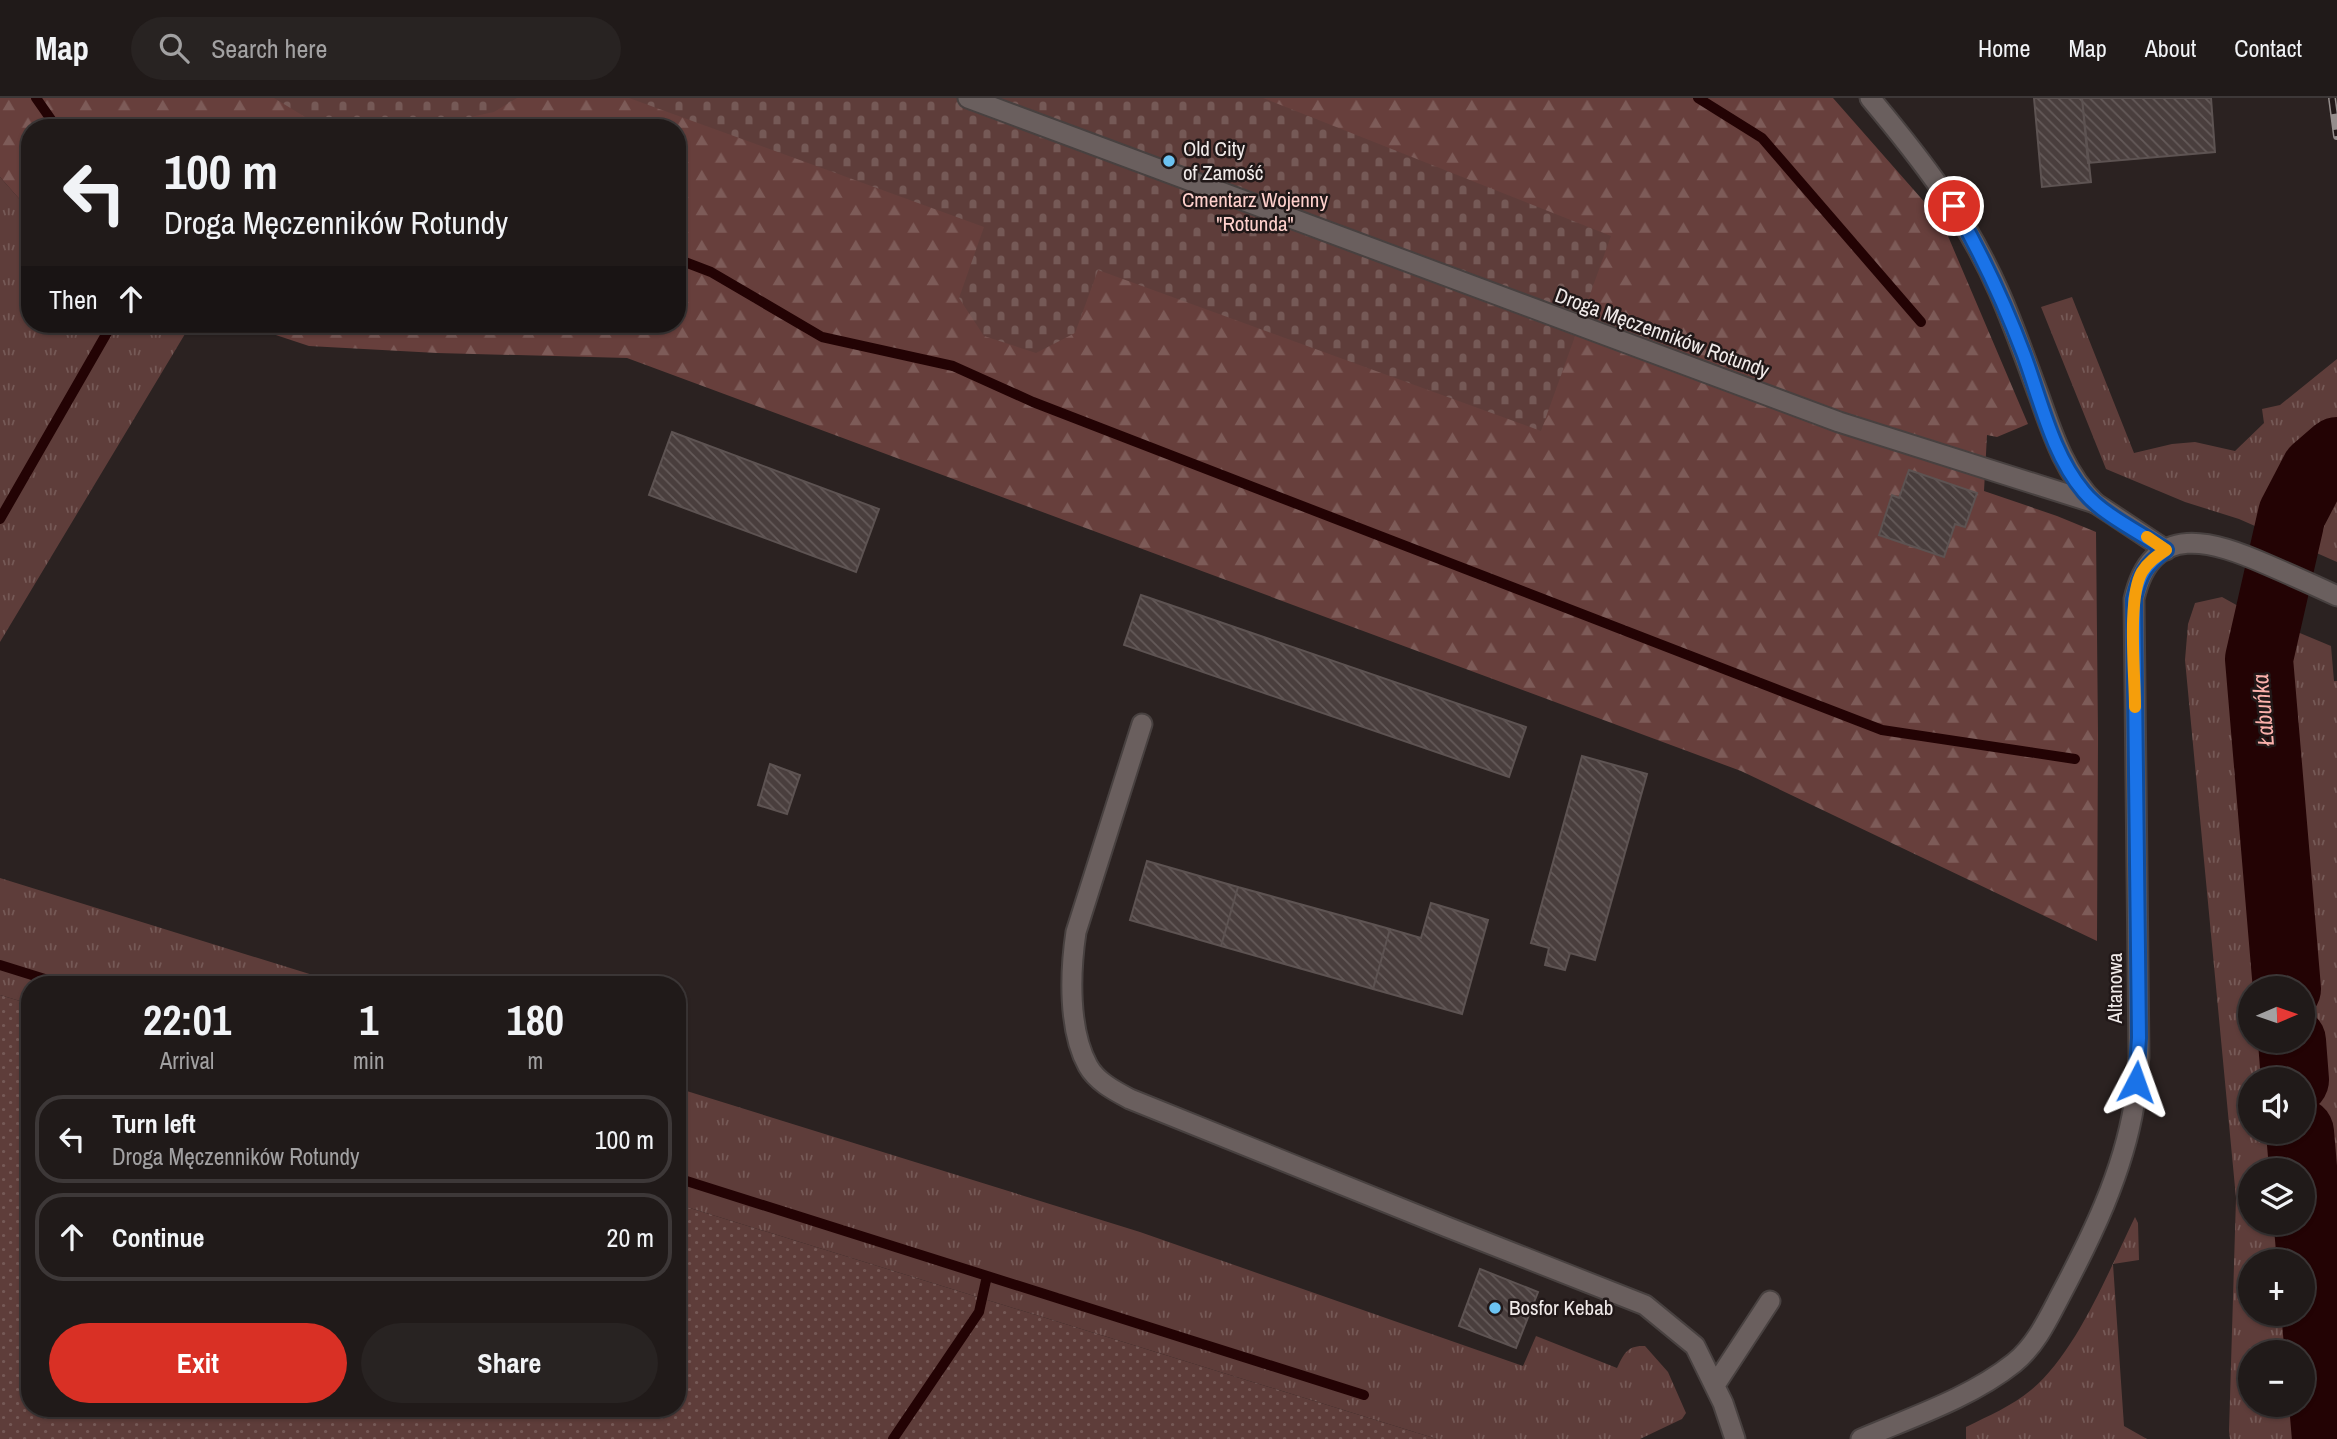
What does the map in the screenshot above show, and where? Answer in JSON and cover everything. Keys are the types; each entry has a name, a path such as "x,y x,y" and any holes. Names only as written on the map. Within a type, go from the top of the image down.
{"street":[{"name":"Droga Męczenników Rotundy","path":"968,98 1839,422 2095,503 2166,550"},
{"path":"1870,98 1932,173 1983,257 2001,295 2066,467 2095,503"},
{"path":"2166,550 2194,542 2220,546 2337,596"},
{"name":"Altanowa","path":"1861,1439 1991,1379 2023,1354 2049,1319 2114,1180 2133,1106 2139,1057 2134,599 2143,570 2166,550"},
{"path":"1142,724 1076,932 1072,960 1073,997 1079,1042 1089,1068 1109,1087 1143,1104 1645,1305 1695,1346 1715,1385 1735,1439"},
{"path":"1715,1385 1770,1301"}],"green space":[{"path":"0,98 1833,98 1942,222 2028,424 1997,437 1987,435 1984,491 2096,532 2097,941 1741,771 627,358 437,353 309,346 270,333 686,333 686,119 21,119 21,201 0,177"},
{"path":"274,98 517,98 494,112 461,119 308,119"},
{"name":"Cmentarz Wojenny \"Rotunda\"","path":"629,98 1263,98 1611,236 1541,431 1098,270 1075,333 1036,353 984,336 959,298 984,227"},
{"path":"0,177 21,201 21,333 186,333 0,642"},
{"path":"2072,297 2134,453 2172,444 2195,442 2235,451 2264,423 2262,409 2280,405 2337,359 2337,562 2239,519 2185,502 2106,469 2041,307"},
{"path":"2222,597 2249,612 2331,646 2334,681 2337,681 2337,1439 2230,1439 2236,1198 2185,660 2188,624 2195,603"},
{"path":"0,878 316,976 21,976 21,1001 0,995"},
{"path":"0,995 21,1001 21,1417 686,1417 686,1207 1437,1439 0,1439"},
{"path":"686,1091 1140,1232 1523,1366 1536,1336 1617,1368 1630,1349 1645,1346 1668,1372 1686,1413 1682,1419 1640,1439 1437,1439 686,1207"},
{"path":"2135,1217 2138,1223 2139,1260 2113,1264 2124,1426 2147,1439 1966,1439 1966,1427 2024,1396 2048,1374 2077,1333"}],"building":[{"path":"2034,98 2082,98 2091,182 2042,187"},
{"path":"2082,98 2211,98 2215,152 2088,163"},
{"path":"672,432 879,509 856,572 649,495"},
{"path":"1909,470 1977,493 1965,527 1955,524 1944,557 1879,535 1892,495 1899,498"},
{"path":"1141,595 1526,727 1509,777 1124,645"},
{"path":"1582,756 1647,774 1595,960 1570,953 1565,970 1545,965 1549,948 1531,943"},
{"path":"770,764 800,775 787,814 758,805"},
{"path":"1147,861 1238,887 1221,946 1130,920"},
{"path":"1238,887 1390,929 1373,989 1221,946"},
{"path":"1431,903 1488,920 1462,1014 1373,989 1390,929 1421,938"},
{"path":"1480,1269 1538,1292 1516,1348 1459,1326"}],"waterway":[{"path":"36,98 51,119"},
{"path":"1698,98 1762,138 1921,322"},
{"path":"686,262 711,272 822,337 953,366 1033,402 1882,730 2075,759"},
{"path":"0,519 107,333"},
{"name":"Łabuńka","path":"2286,976 2259,659 2292,514 2315,470 2337,451"},
{"path":"0,965 35,976"},
{"name":"Łabuńka","path":"2293,1054 2294,1067"},
{"name":"Łabuńka","path":"2301,1144 2326,1439"},
{"path":"686,1181 1364,1395"},
{"path":"893,1439 979,1312 987,1276"}],"railway":[{"path":"2332,98 2337,136"}],"slow traffic":[{"path":"2135,707 2134,599 2143,570 2166,550 2147,537"}],"place":[{"name":"Old City of Zamość","path":"1169,161"},
{"name":"Bosfor Kebab","path":"1495,1308"}],"route":[{"path":"1954,206 2001,295 2066,467 2095,503 2166,550 2143,570 2134,599 2139,1038 2136,1082"}]}
